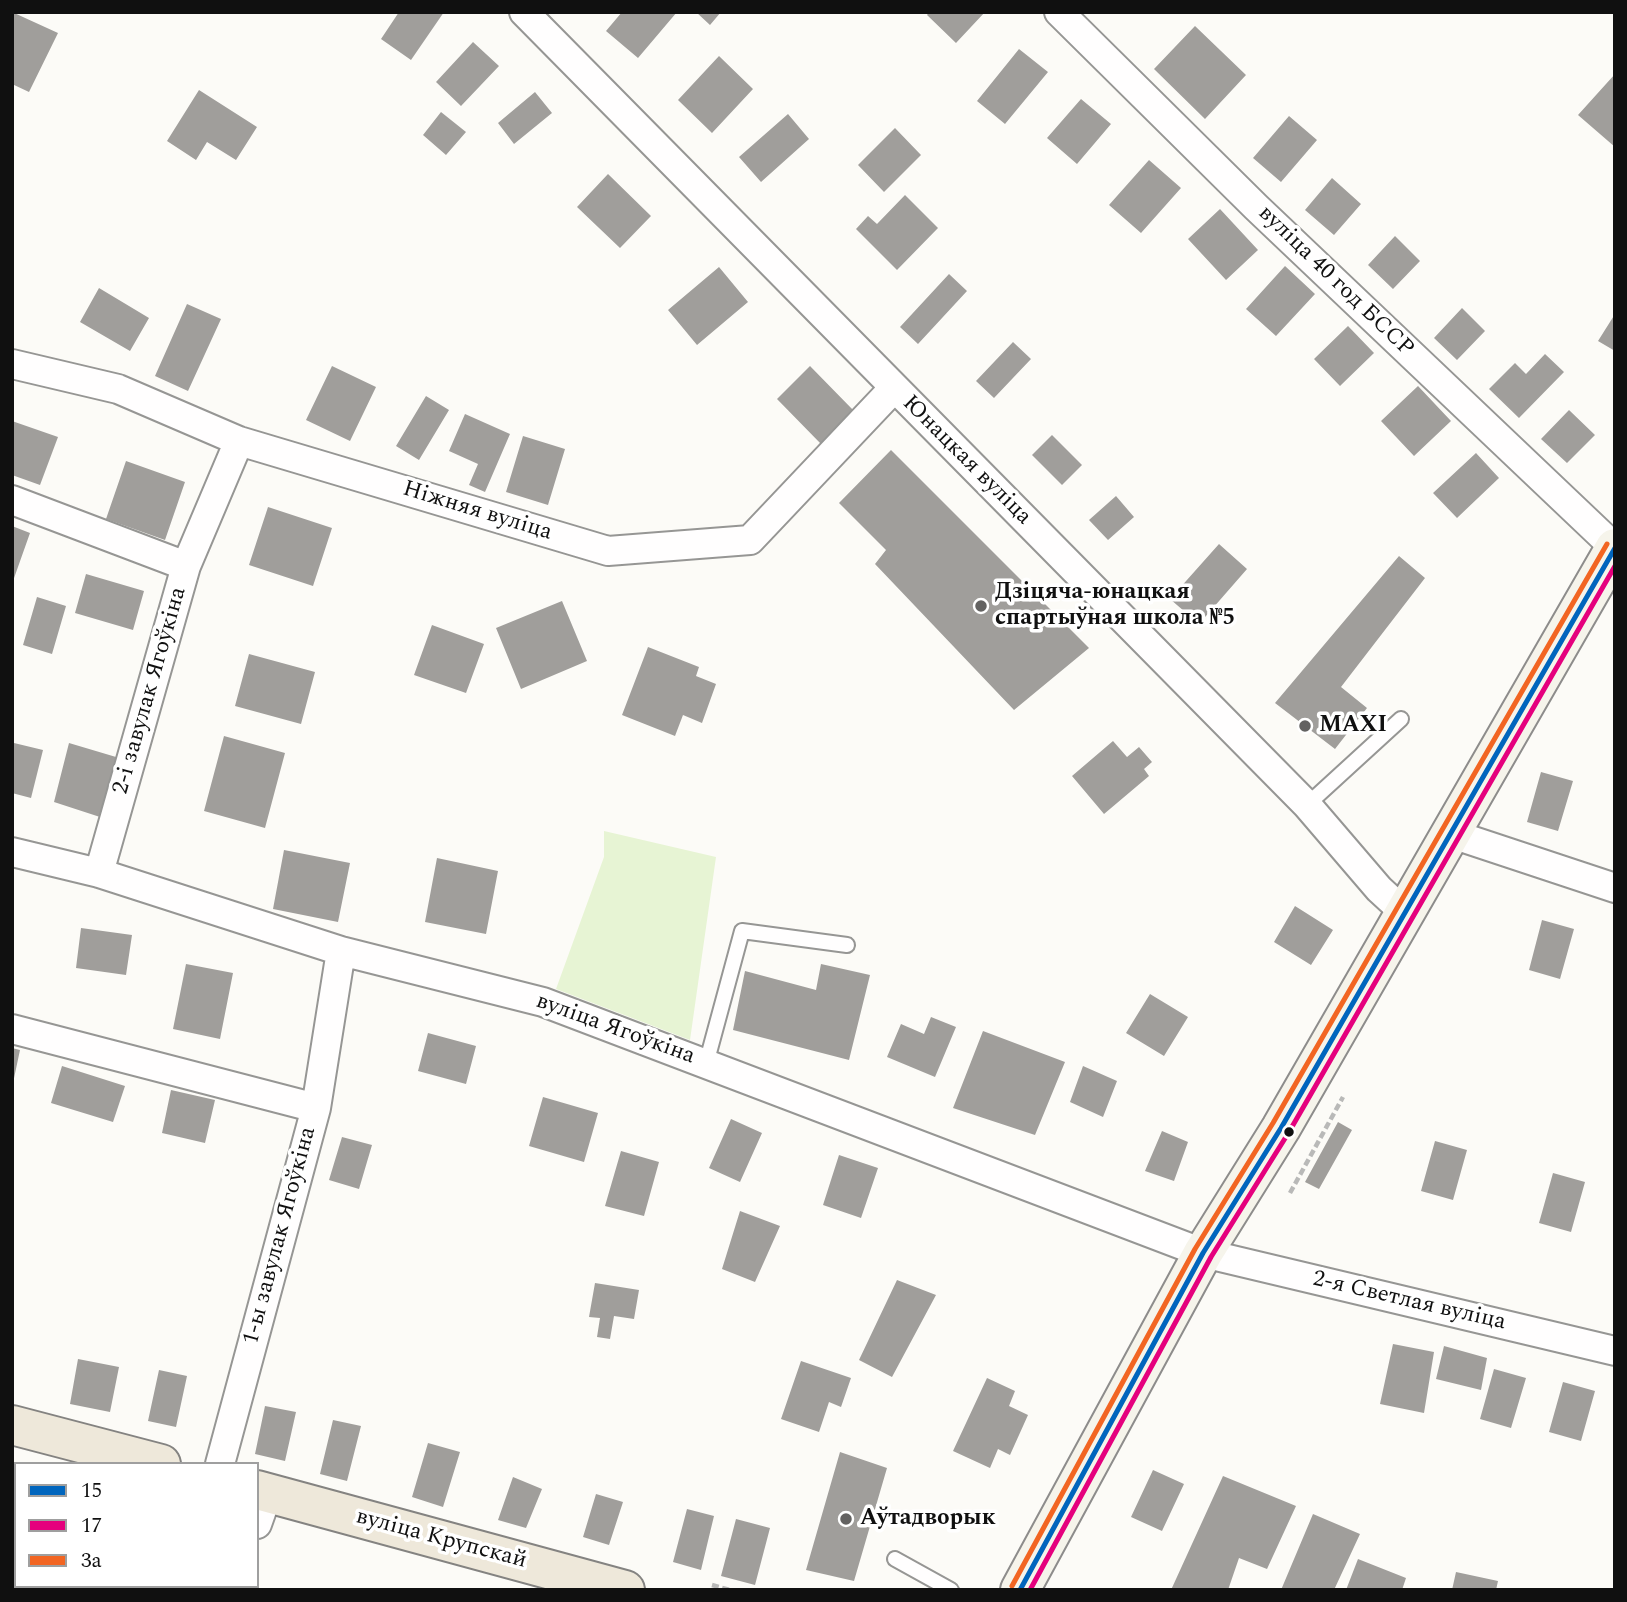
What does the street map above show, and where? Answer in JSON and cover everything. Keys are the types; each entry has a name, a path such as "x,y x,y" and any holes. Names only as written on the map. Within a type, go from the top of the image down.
{"main road":[{"path":"12,1425 154,1462"},
{"name":"вуліца Крупскай","path":"261,1502 625,1590"}],"street":[{"name":"Юнацкая вуліца","path":"524,12 1307,805 1378,890 1404,912"},
{"name":"вуліца 40 год БССР","path":"1059,12 1256,207 1615,548"},
{"name":"Ніжняя вуліца","path":"12,364 118,389 239,441 608,551 750,540 894,388"},
{"path":"186,566 239,441"},
{"name":"2-і завулак Ягоўкіна","path":"12,500 186,566 99,873"},
{"path":"1020,1590 1203,1253 1280,1128 1449,833 1604,589 1615,548"},
{"path":"1449,833 1615,888"},
{"name":"вуліца Ягоўкіна","path":"12,852 99,873 341,951 543,1002 1203,1253"},
{"path":"316,1108 341,951"},
{"name":"1-ы завулак Ягоўкіна","path":"12,1029 316,1108 221,1462"},
{"name":"2-я Светлая вуліца","path":"1203,1253 1615,1351"}],"lane":[{"path":"1307,805 1401,719"},
{"path":"706,1064 742,931 847,945"},
{"path":"895,1559 951,1590"}],"path":[{"path":"1290,1192 1343,1097"},
{"path":"712,1585 730,1590"}],"green space":[{"path":"604,831 716,857 690,1040 556,989 604,857"}],"building":[{"path":"12,12 58,33 29,92 12,84"},
{"path":"399,12 444,12 411,60 381,39"},
{"path":"622,12 677,12 638,58 606,31"},
{"path":"696,12 721,12 710,25"},
{"path":"929,12 985,12 956,43 927,15"},
{"path":"1195,26 1246,75 1205,119 1154,69"},
{"path":"473,42 499,66 461,106 436,82"},
{"path":"1019,49 1048,72 1005,124 977,101"},
{"path":"719,56 753,89 712,133 678,100"},
{"path":"1615,74 1615,147 1578,115"},
{"path":"199,90 257,127 236,160 207,142 196,160 167,141"},
{"path":"535,92 552,113 514,144 498,123"},
{"path":"1081,99 1111,124 1077,164 1047,138"},
{"path":"441,112 466,132 446,155 423,135"},
{"path":"788,114 809,139 761,182 739,157"},
{"path":"1289,116 1317,140 1281,182 1253,158"},
{"path":"895,128 921,155 884,192 858,165"},
{"path":"1149,160 1181,188 1141,233 1109,205"},
{"path":"608,174 651,216 620,248 577,207"},
{"path":"1332,178 1361,204 1334,235 1305,210"},
{"path":"905,195 938,228 897,270 856,229 868,216 877,224"},
{"path":"1220,209 1258,250 1226,280 1188,239"},
{"path":"1395,236 1420,261 1393,289 1368,265"},
{"path":"1285,266 1315,294 1276,336 1246,309"},
{"path":"719,267 748,302 697,345 668,310"},
{"path":"949,274 967,291 918,344 900,327"},
{"path":"99,288 149,318 130,351 80,322"},
{"path":"187,304 221,319 188,391 155,376"},
{"path":"1462,308 1485,331 1457,360 1434,338"},
{"path":"1615,314 1615,351 1598,341"},
{"path":"1348,326 1374,353 1340,386 1314,359"},
{"path":"1013,342 1031,359 994,398 976,381"},
{"path":"1545,354 1564,372 1519,418 1489,389 1515,363 1526,374"},
{"path":"332,366 376,387 350,441 306,420"},
{"path":"810,366 854,411 821,444 777,399"},
{"path":"1418,386 1451,421 1414,456 1381,421"},
{"path":"426,396 449,410 419,460 396,446"},
{"path":"1569,410 1595,435 1567,463 1541,439"},
{"path":"465,414 510,434 485,492 469,485 478,464 449,451"},
{"path":"12,421 58,437 40,485 12,475"},
{"path":"1052,435 1082,465 1062,485 1032,455"},
{"path":"523,436 565,449 548,505 506,492"},
{"name":"Дзіцяча-юнацкая спартыўная школа №5","path":"891,450 1089,648 1014,710 875,564 886,550 839,503"},
{"path":"1476,453 1499,478 1457,518 1433,493"},
{"path":"126,461 185,482 165,540 106,519"},
{"path":"1116,496 1134,517 1108,540 1089,520"},
{"path":"268,507 332,528 313,586 249,565"},
{"path":"12,526 30,533 13,581 12,581"},
{"path":"1219,544 1247,569 1199,624 1170,599"},
{"path":"1399,556 1425,578 1341,687 1367,708 1335,749 1275,703"},
{"path":"86,574 144,591 133,630 75,613"},
{"path":"37,597 66,606 52,654 23,645"},
{"path":"562,601 587,661 521,689 496,628"},
{"path":"432,625 484,644 466,693 414,675"},
{"path":"648,647 699,667 696,676 716,684 702,723 683,715 675,736 622,715"},
{"path":"249,654 315,672 301,724 235,706"},
{"path":"224,736 285,753 265,828 204,811"},
{"path":"1113,741 1127,757 1139,747 1152,762 1144,769 1149,776 1104,814 1072,776"},
{"path":"14,743 43,750 31,798 12,793"},
{"path":"69,743 116,757 100,817 54,802"},
{"path":"1541,772 1573,781 1558,831 1527,822"},
{"path":"284,850 350,863 338,922 273,909"},
{"path":"437,858 498,871 486,934 425,922"},
{"path":"1295,906 1333,930 1311,965 1274,942"},
{"path":"1542,920 1574,929 1560,979 1529,970"},
{"path":"81,928 132,935 126,975 76,968"},
{"path":"186,964 233,973 220,1039 173,1029"},
{"path":"821,964 870,975 849,1060 733,1030 745,971 816,990"},
{"path":"1150,994 1188,1017 1164,1056 1126,1033"},
{"path":"931,1017 956,1027 935,1077 887,1057 901,1024 924,1034"},
{"path":"983,1031 1065,1062 1035,1135 953,1108"},
{"path":"428,1033 476,1046 466,1084 418,1071"},
{"path":"12,1048 20,1050 13,1083 12,1082"},
{"path":"62,1066 125,1086 113,1122 51,1103"},
{"path":"1083,1066 1117,1081 1103,1117 1070,1102"},
{"path":"171,1090 215,1100 205,1143 162,1133"},
{"path":"543,1097 598,1113 584,1162 529,1146"},
{"path":"731,1119 762,1133 740,1182 709,1168"},
{"path":"1338,1122 1352,1130 1319,1189 1305,1182"},
{"path":"1162,1131 1188,1142 1174,1181 1145,1171"},
{"path":"342,1137 372,1145 359,1189 329,1180"},
{"path":"1435,1141 1467,1150 1453,1200 1421,1191"},
{"path":"621,1151 659,1162 644,1216 605,1206"},
{"path":"839,1155 878,1168 861,1218 823,1205"},
{"path":"1553,1173 1585,1182 1571,1232 1539,1223"},
{"path":"740,1211 780,1226 755,1282 722,1269"},
{"path":"897,1280 936,1295 892,1377 859,1360"},
{"path":"595,1283 639,1290 634,1319 614,1316 610,1339 597,1337 600,1318 589,1317"},
{"path":"1393,1344 1434,1352 1424,1413 1380,1404"},
{"path":"1444,1346 1487,1358 1481,1390 1436,1379"},
{"path":"78,1359 119,1367 110,1412 70,1404"},
{"path":"801,1361 851,1378 841,1407 829,1402 819,1432 781,1419"},
{"path":"1494,1369 1526,1378 1511,1428 1480,1419"},
{"path":"159,1370 187,1376 176,1427 148,1421"},
{"path":"987,1378 1015,1391 1009,1406 1028,1415 1010,1455 998,1449 990,1468 953,1451"},
{"path":"1563,1382 1595,1391 1581,1441 1549,1432"},
{"path":"265,1406 296,1412 285,1461 255,1454"},
{"path":"333,1420 361,1426 347,1481 320,1474"},
{"path":"428,1443 460,1452 443,1507 412,1497"},
{"name":"Аўтадворык","path":"840,1452 887,1468 854,1581 806,1570"},
{"path":"1153,1470 1184,1484 1162,1531 1131,1517"},
{"path":"1223,1476 1296,1506 1267,1569 1239,1558 1228,1590 1171,1590"},
{"path":"513,1477 542,1489 526,1528 498,1520"},
{"path":"596,1494 623,1502 609,1545 583,1537"},
{"path":"12,1498 14,1498 13,1556"},
{"path":"687,1509 714,1516 701,1570 673,1562"},
{"path":"1313,1514 1360,1534 1334,1590 1281,1590"},
{"path":"736,1519 770,1528 755,1585 721,1576"},
{"path":"1358,1559 1406,1578 1402,1590 1346,1590"},
{"path":"1456,1572 1498,1581 1496,1590 1452,1590"},
{"path":"114,1588 174,1588 174,1590"}],"transit line":[{"name":"3а","path":"1012,1586 1195,1249 1273,1123 1607,544"},
{"name":"15","path":"1020,1590 1203,1253 1281,1128 1615,548"},
{"name":"17","path":"1030,1590 1211,1257 1289,1132 1615,566"}],"place":[{"name":"Дзіцяча-юнацкая спартыўная школа №5","path":"981,606"},
{"name":"MAXI","path":"1305,726"},
{"name":"Аўтадворык","path":"846,1519"}]}
